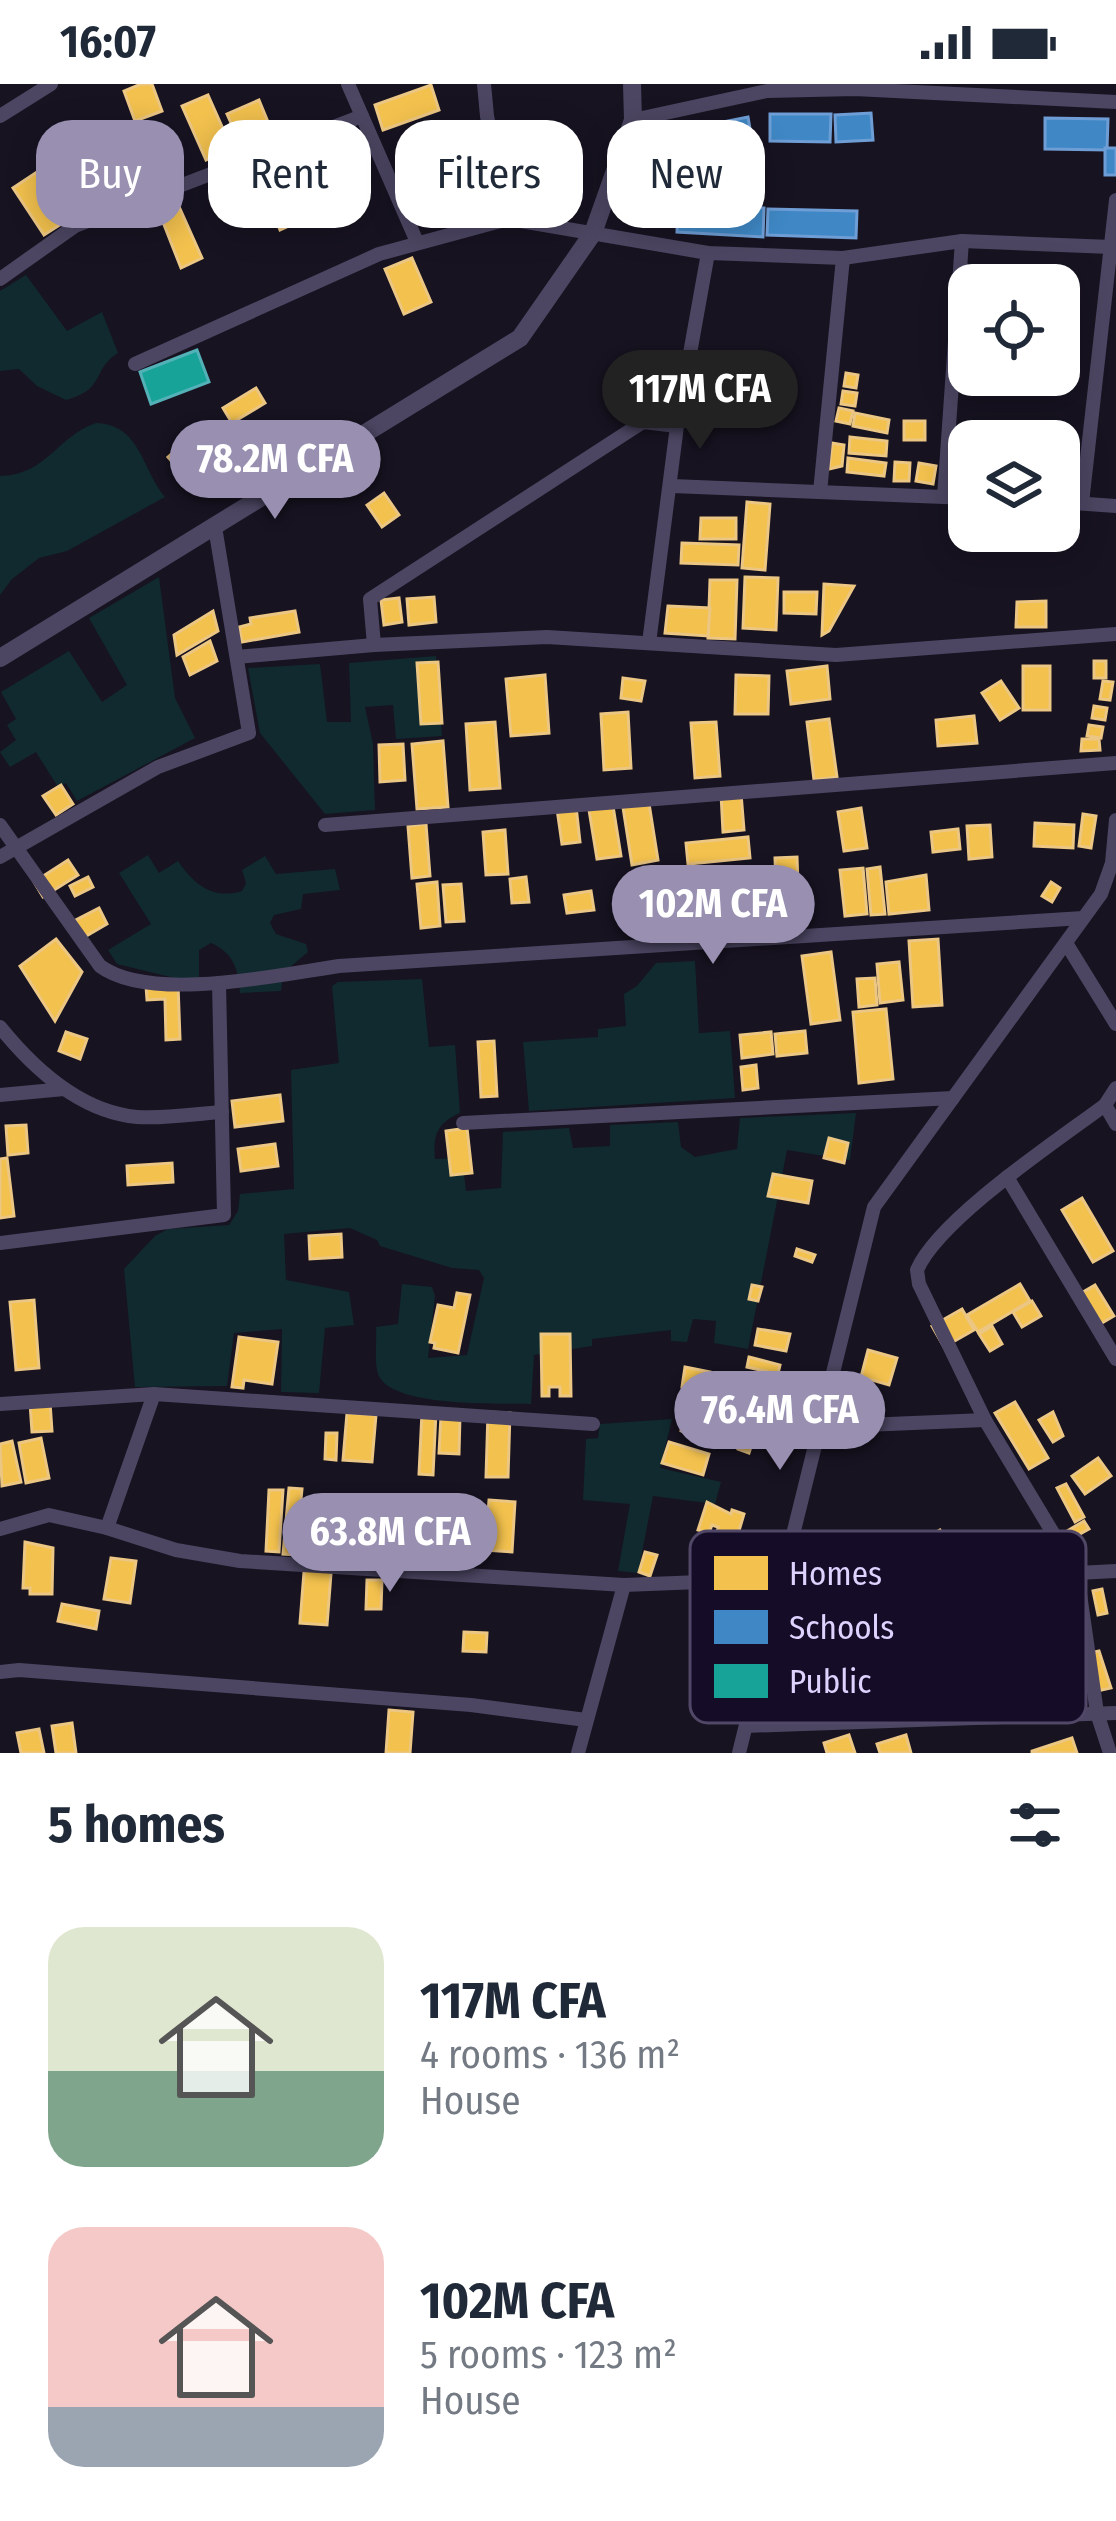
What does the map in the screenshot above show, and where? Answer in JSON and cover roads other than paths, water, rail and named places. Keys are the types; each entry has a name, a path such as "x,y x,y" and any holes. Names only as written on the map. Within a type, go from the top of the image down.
{"street":[{"path":"0,116 51,84"},
{"path":"348,84 417,242"},
{"path":"484,84 488,120"},
{"path":"632,84 633,120 789,91 854,89 1116,102"},
{"path":"0,279 75,226 362,116"},
{"path":"0,658 520,338 593,233 607,193"},
{"path":"1116,200 1082,503 1116,506"},
{"path":"135,364 379,254 472,228"},
{"path":"563,228 707,253 843,258 962,242 1111,247"},
{"path":"944,497 962,242"},
{"path":"649,643 677,426 707,253"},
{"path":"820,492 843,258"},
{"path":"374,645 370,599 643,422 677,426"},
{"path":"672,486 948,497"},
{"path":"0,857 158,767 249,733 214,527"},
{"path":"237,657 547,637 836,655 1116,634"},
{"path":"325,825 1116,763"},
{"path":"791,1531 874,1207 1083,918 1108,895 1116,820"},
{"path":"0,826 89,953 115,977 134,983 219,982 339,966 1083,918"},
{"path":"1066,943 1116,1024"},
{"path":"0,1244 224,1215 219,982"},
{"path":"0,1027 28,1062 64,1089 135,1117 222,1112"},
{"path":"1052,1531 985,1420 916,1270 932,1246 1007,1177 1106,1105 1116,1088"},
{"path":"0,1095 64,1089"},
{"path":"463,1123 953,1098"},
{"path":"1106,1105 1116,1124"},
{"path":"1007,1177 1116,1359"},
{"path":"0,1404 154,1394 593,1424"},
{"path":"107,1528 154,1394"},
{"path":"817,1427 985,1420"},
{"path":"0,1529 49,1515 176,1550 240,1561 624,1585 690,1582"},
{"path":"1086,1573 1116,1571"},
{"path":"578,1753 624,1585"},
{"path":"1086,1636 1097,1713 1110,1753"},
{"path":"0,1672 470,1705 586,1720"},
{"path":"1086,1713 1116,1713"},
{"path":"739,1753 747,1723"},
{"path":"746,1726 827,1723"}]}
